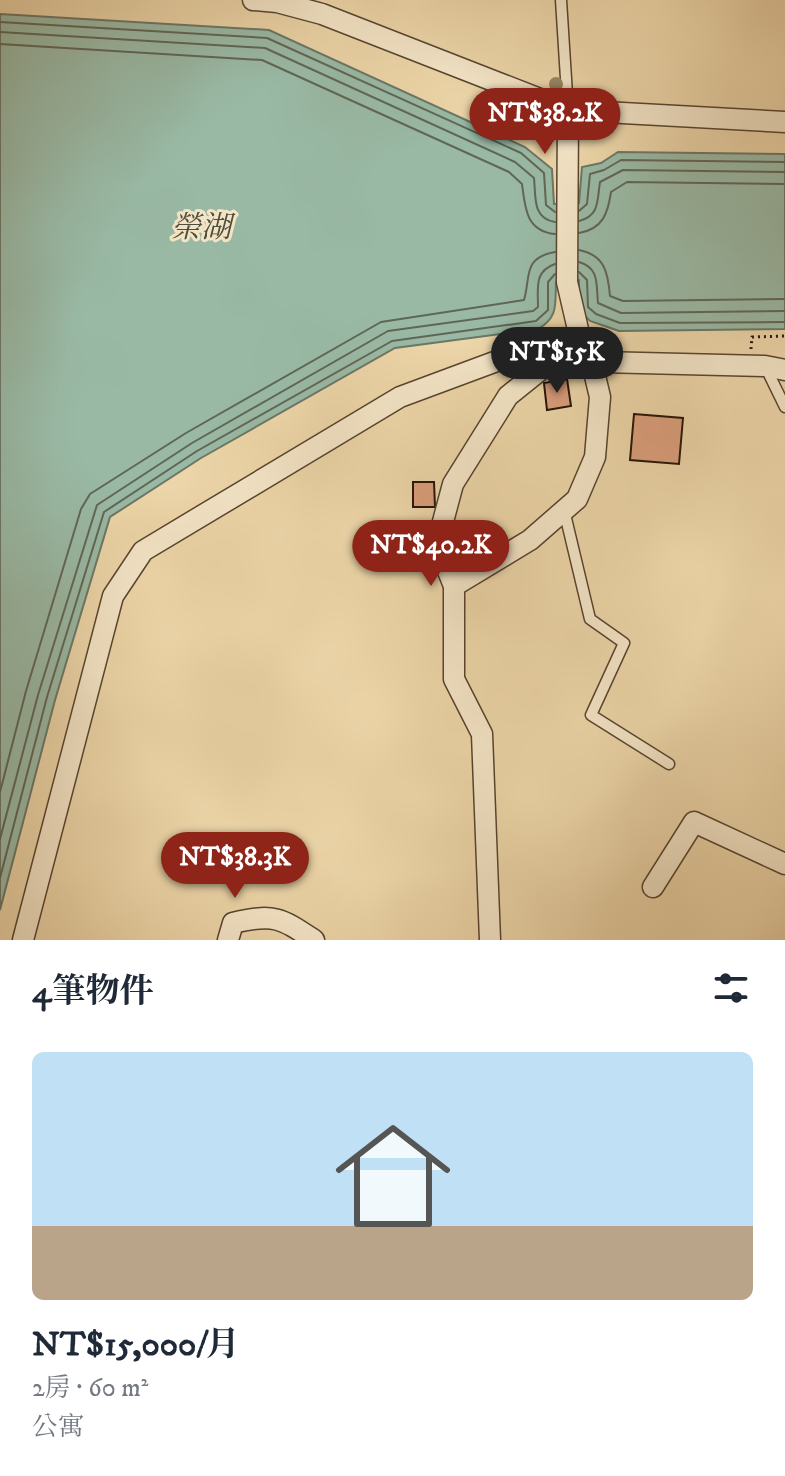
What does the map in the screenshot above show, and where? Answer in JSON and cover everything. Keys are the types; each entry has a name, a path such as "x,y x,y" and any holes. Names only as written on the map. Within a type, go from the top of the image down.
{"street":[{"path":"253,0 277,1 322,14 568,110 785,122"},
{"path":"454,586 530,540 577,499 595,457 600,397 591,359 580,338 567,282 568,110"},
{"path":"490,940 482,734 454,679 454,586 437,544 453,484 508,396 580,338"},
{"path":"23,940 113,596 143,551 400,397 505,358 580,338"},
{"path":"591,359 600,362 766,367"},
{"path":"653,887 694,822 785,864"},
{"path":"228,940 233,923 254,918 281,919 314,940"}],"lane":[{"path":"561,0 568,110"},
{"path":"766,367 785,407"},
{"path":"564,510 590,619 624,643 591,715 669,764"}],"path":[{"path":"766,367 752,337 785,336"}],"water":[{"name":"榮湖","path":"0,14 269,30 525,147 552,169 554,204 579,203 582,167 601,163 618,152 785,154 785,329 619,331 590,321 579,310 579,280 556,282 553,314 538,329 395,348 201,458 110,517 55,700 0,910"}],"building":[{"path":"567,379 571,406 547,410 544,383"},
{"path":"634,414 683,418 679,464 630,460"},
{"path":"413,482 434,482 435,507 413,507"}]}
